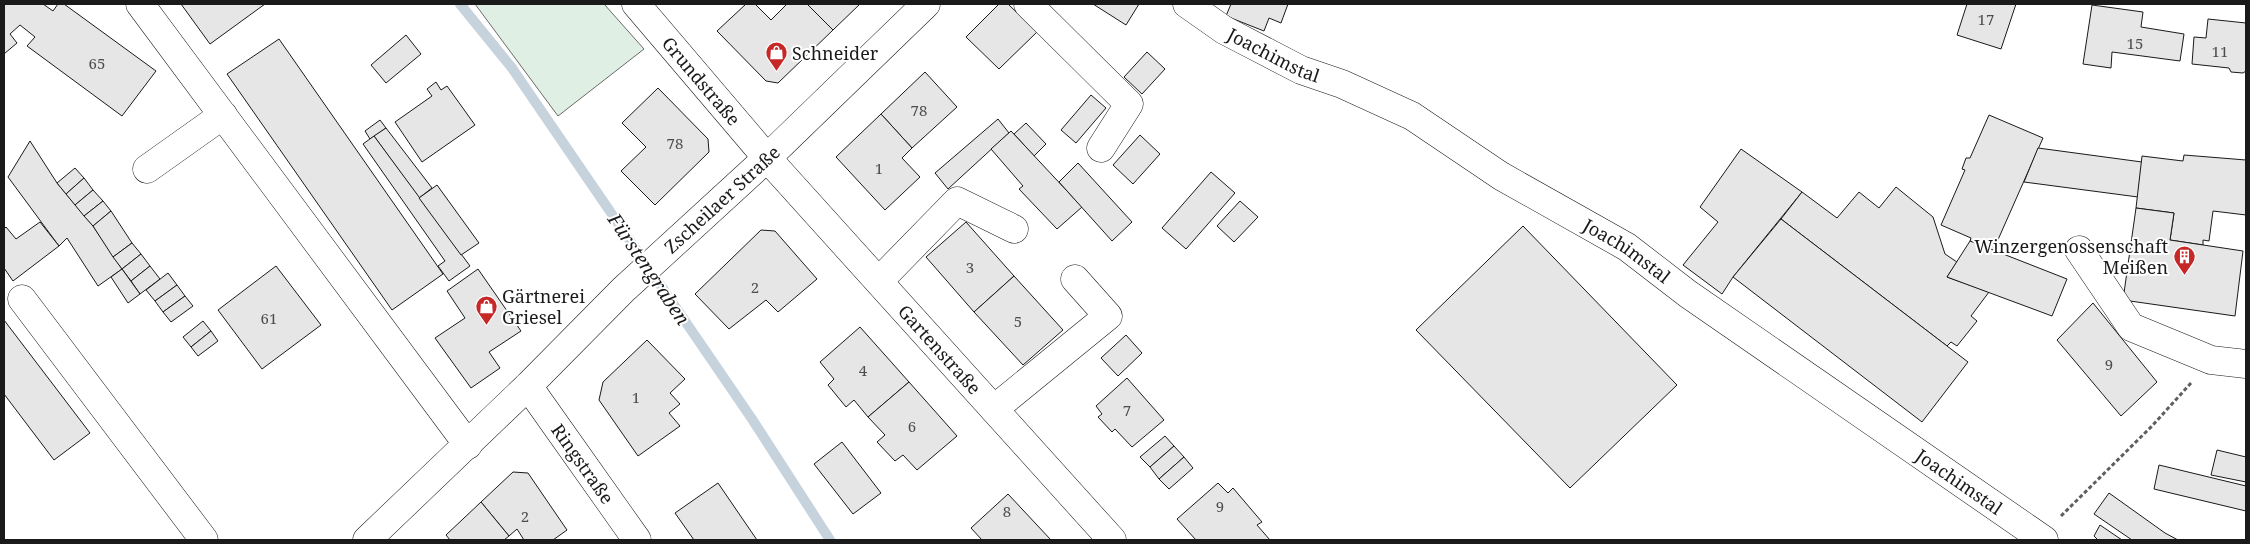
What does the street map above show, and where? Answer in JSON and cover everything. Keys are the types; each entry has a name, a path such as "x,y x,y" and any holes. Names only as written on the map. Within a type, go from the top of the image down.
{"street":[{"path":"140,4 468,445"},
{"name":"Grundstraße","path":"636,4 768,158"},
{"name":"Zscheilaer Straße","path":"367,540 468,445 623,290 768,158 926,4"},
{"path":"1028,4 1129,104 1101,148"},
{"name":"Joachimstal","path":"1187,4 1224,30 1302,70 1342,84 1412,116 1501,176 1627,247 1688,294 2042,539"},
{"path":"147,169 222,116"},
{"name":"Gartenstraße","path":"768,158 1112,540"},
{"path":"879,281 957,201 1014,229"},
{"path":"2079,250 2131,327 2211,360 2246,364"},
{"path":"994,409 1108,316 1075,279"},
{"path":"22,298 204,540"},
{"name":"Ringstraße","path":"528,386 637,540"}],"path":[{"path":"2042,539 2152,426 2211,360"}],"green space":[{"path":"475,4 604,4 644,49 558,116"}],"building":[{"path":"4,4 43,4 53,11 58,4 64,4 156,71 122,116 27,46 35,37 20,25 10,34 17,43 4,54"},
{"path":"181,4 265,4 210,44"},
{"path":"746,4 755,4 771,20 787,4 807,4 833,30 778,83 766,81 717,31"},
{"path":"807,4 860,4 833,30"},
{"path":"999,4 1008,4 1037,32 999,69 966,37"},
{"path":"1093,4 1139,4 1126,25"},
{"path":"1231,4 1288,4 1281,23 1269,18 1264,31 1226,16"},
{"path":"1967,4 2016,4 2001,49 1957,35"},
{"path":"2092,5 2143,12 2141,27 2184,34 2180,61 2112,52 2111,68 2083,64"},
{"path":"2208,19 2246,23 2246,71 2243,73 2231,72 2229,68 2192,64 2194,37 2206,38"},
{"path":"406,35 421,54 386,83 371,65"},
{"path":"279,39 443,274 392,310 227,74"},
{"path":"1147,52 1165,69 1142,94 1124,77"},
{"path":"925,72 957,107 912,148 881,114"},
{"path":"436,82 441,90 447,86 475,125 422,162 395,122 432,96 427,89"},
{"path":"658,88 708,139 709,152 655,205 621,171 646,147 622,123"},
{"path":"1091,95 1106,108 1076,143 1061,130"},
{"path":"881,114 912,148 902,158 920,177 885,210 836,157"},
{"path":"1989,115 2043,138 1993,251 1970,241 1971,238 1941,225 1965,170 1962,169 1966,158 1970,158"},
{"path":"998,119 1009,133 948,189 935,173"},
{"path":"380,120 386,128 370,139 365,131"},
{"path":"1026,123 1046,144 1034,156 1014,134"},
{"path":"386,128 432,188 419,198 374,136"},
{"path":"1011,131 1082,207 1057,229 1019,189 1023,186 991,149"},
{"path":"1140,135 1160,154 1133,184 1113,165"},
{"path":"374,136 470,266 449,281 438,266 445,261 363,144"},
{"path":"30,141 57,183 93,226 122,269 98,286 67,238 59,246 8,177"},
{"path":"2038,148 2142,162 2138,197 2024,182"},
{"path":"1741,149 1802,192 1733,277 1722,294 1683,265 1718,222 1700,207"},
{"path":"2184,155 2246,160 2246,215 2213,211 2209,241 2203,240 2203,245 2170,240 2174,213 2136,208 2142,156 2183,161"},
{"path":"1078,163 1132,222 1112,241 1059,182"},
{"path":"75,168 84,178 66,194 57,183"},
{"path":"1211,172 1235,193 1186,249 1162,228"},
{"path":"84,178 93,190 75,205 66,194"},
{"path":"437,185 479,243 461,255 419,198"},
{"path":"1896,187 1933,217 1945,254 1957,262 1947,277 1989,292 1971,316 1977,321 1957,346 1951,342 1947,346 1781,219 1802,192 1837,218 1859,192 1879,208"},
{"path":"93,190 103,201 84,216 75,205"},
{"path":"103,201 111,211 93,226 84,216"},
{"path":"1240,201 1258,217 1234,242 1217,226"},
{"name":"Winzergenossenschaft Meißen","path":"2136,208 2174,213 2170,240 2243,251 2235,316 2123,300"},
{"path":"111,211 132,243 113,257 93,226"},
{"path":"1781,219 1968,362 1922,422 1733,277"},
{"path":"40,222 59,246 13,281 4,268 4,229 6,227 16,239"},
{"path":"966,222 1014,276 974,312 926,257"},
{"path":"1523,226 1677,385 1570,488 1416,330"},
{"path":"761,230 775,231 817,279 778,312 766,300 729,329 695,294"},
{"path":"1970,241 2067,279 2052,316 1947,277"},
{"path":"132,243 141,254 122,269 113,257"},
{"path":"141,254 150,266 131,281 122,269"},
{"path":"150,266 160,279 140,294 131,281"},
{"path":"276,266 321,325 262,369 218,310"},
{"path":"122,269 140,294 128,303 111,277"},
{"name":"Gärtnerei Griesel","path":"478,269 521,331 489,352 500,368 471,388 435,338 465,318 447,291"},
{"path":"168,273 177,285 155,301 146,290"},
{"path":"1014,276 1063,330 1023,365 974,312"},
{"path":"177,285 185,296 163,312 155,301"},
{"path":"185,296 193,306 171,322 163,312"},
{"path":"2093,303 2157,382 2121,416 2057,340"},
{"path":"4,320 90,433 54,460 4,394"},
{"path":"203,321 211,331 191,347 183,337"},
{"path":"860,327 909,382 868,417 854,400 846,407 828,385 834,379 820,362"},
{"path":"211,331 218,341 198,356 191,347"},
{"path":"1126,335 1142,353 1118,376 1101,358"},
{"path":"647,340 685,379 670,393 680,404 669,413 680,426 638,456 599,400 603,382"},
{"path":"1127,378 1164,420 1132,447 1115,429 1112,432 1098,417 1102,414 1096,406"},
{"path":"909,382 957,436 917,470 903,455 895,461 877,442 885,435 868,417"},
{"path":"1165,436 1174,446 1150,467 1140,457"},
{"path":"842,442 881,493 853,514 814,464"},
{"path":"1174,446 1184,457 1159,479 1150,467"},
{"path":"2217,450 2246,457 2246,482 2211,475"},
{"path":"1184,457 1193,468 1169,489 1159,479"},
{"path":"2159,465 2246,486 2246,511 2154,489"},
{"path":"513,472 528,473 567,530 553,540 524,540 517,529 509,536 481,502"},
{"path":"718,483 757,540 694,540 675,513"},
{"path":"1218,483 1228,493 1233,488 1262,522 1257,525 1270,540 1196,540 1177,519"},
{"path":"2109,493 2165,533 2178,540 2132,540 2094,514"},
{"path":"1008,494 1051,540 982,540 971,528"},
{"path":"481,502 509,536 504,540 450,540 446,535"},
{"path":"2100,525 2122,540 2098,540 2094,536"}],"waterway":[{"name":"Fürstengraben","path":"460,4 512,68 752,419 830,540"}],"place":[{"name":"Schneider","path":"776,72"},
{"name":"Winzergenossenschaft Meißen","path":"2184,275"},
{"name":"Gärtnerei Griesel","path":"486,325"}]}
